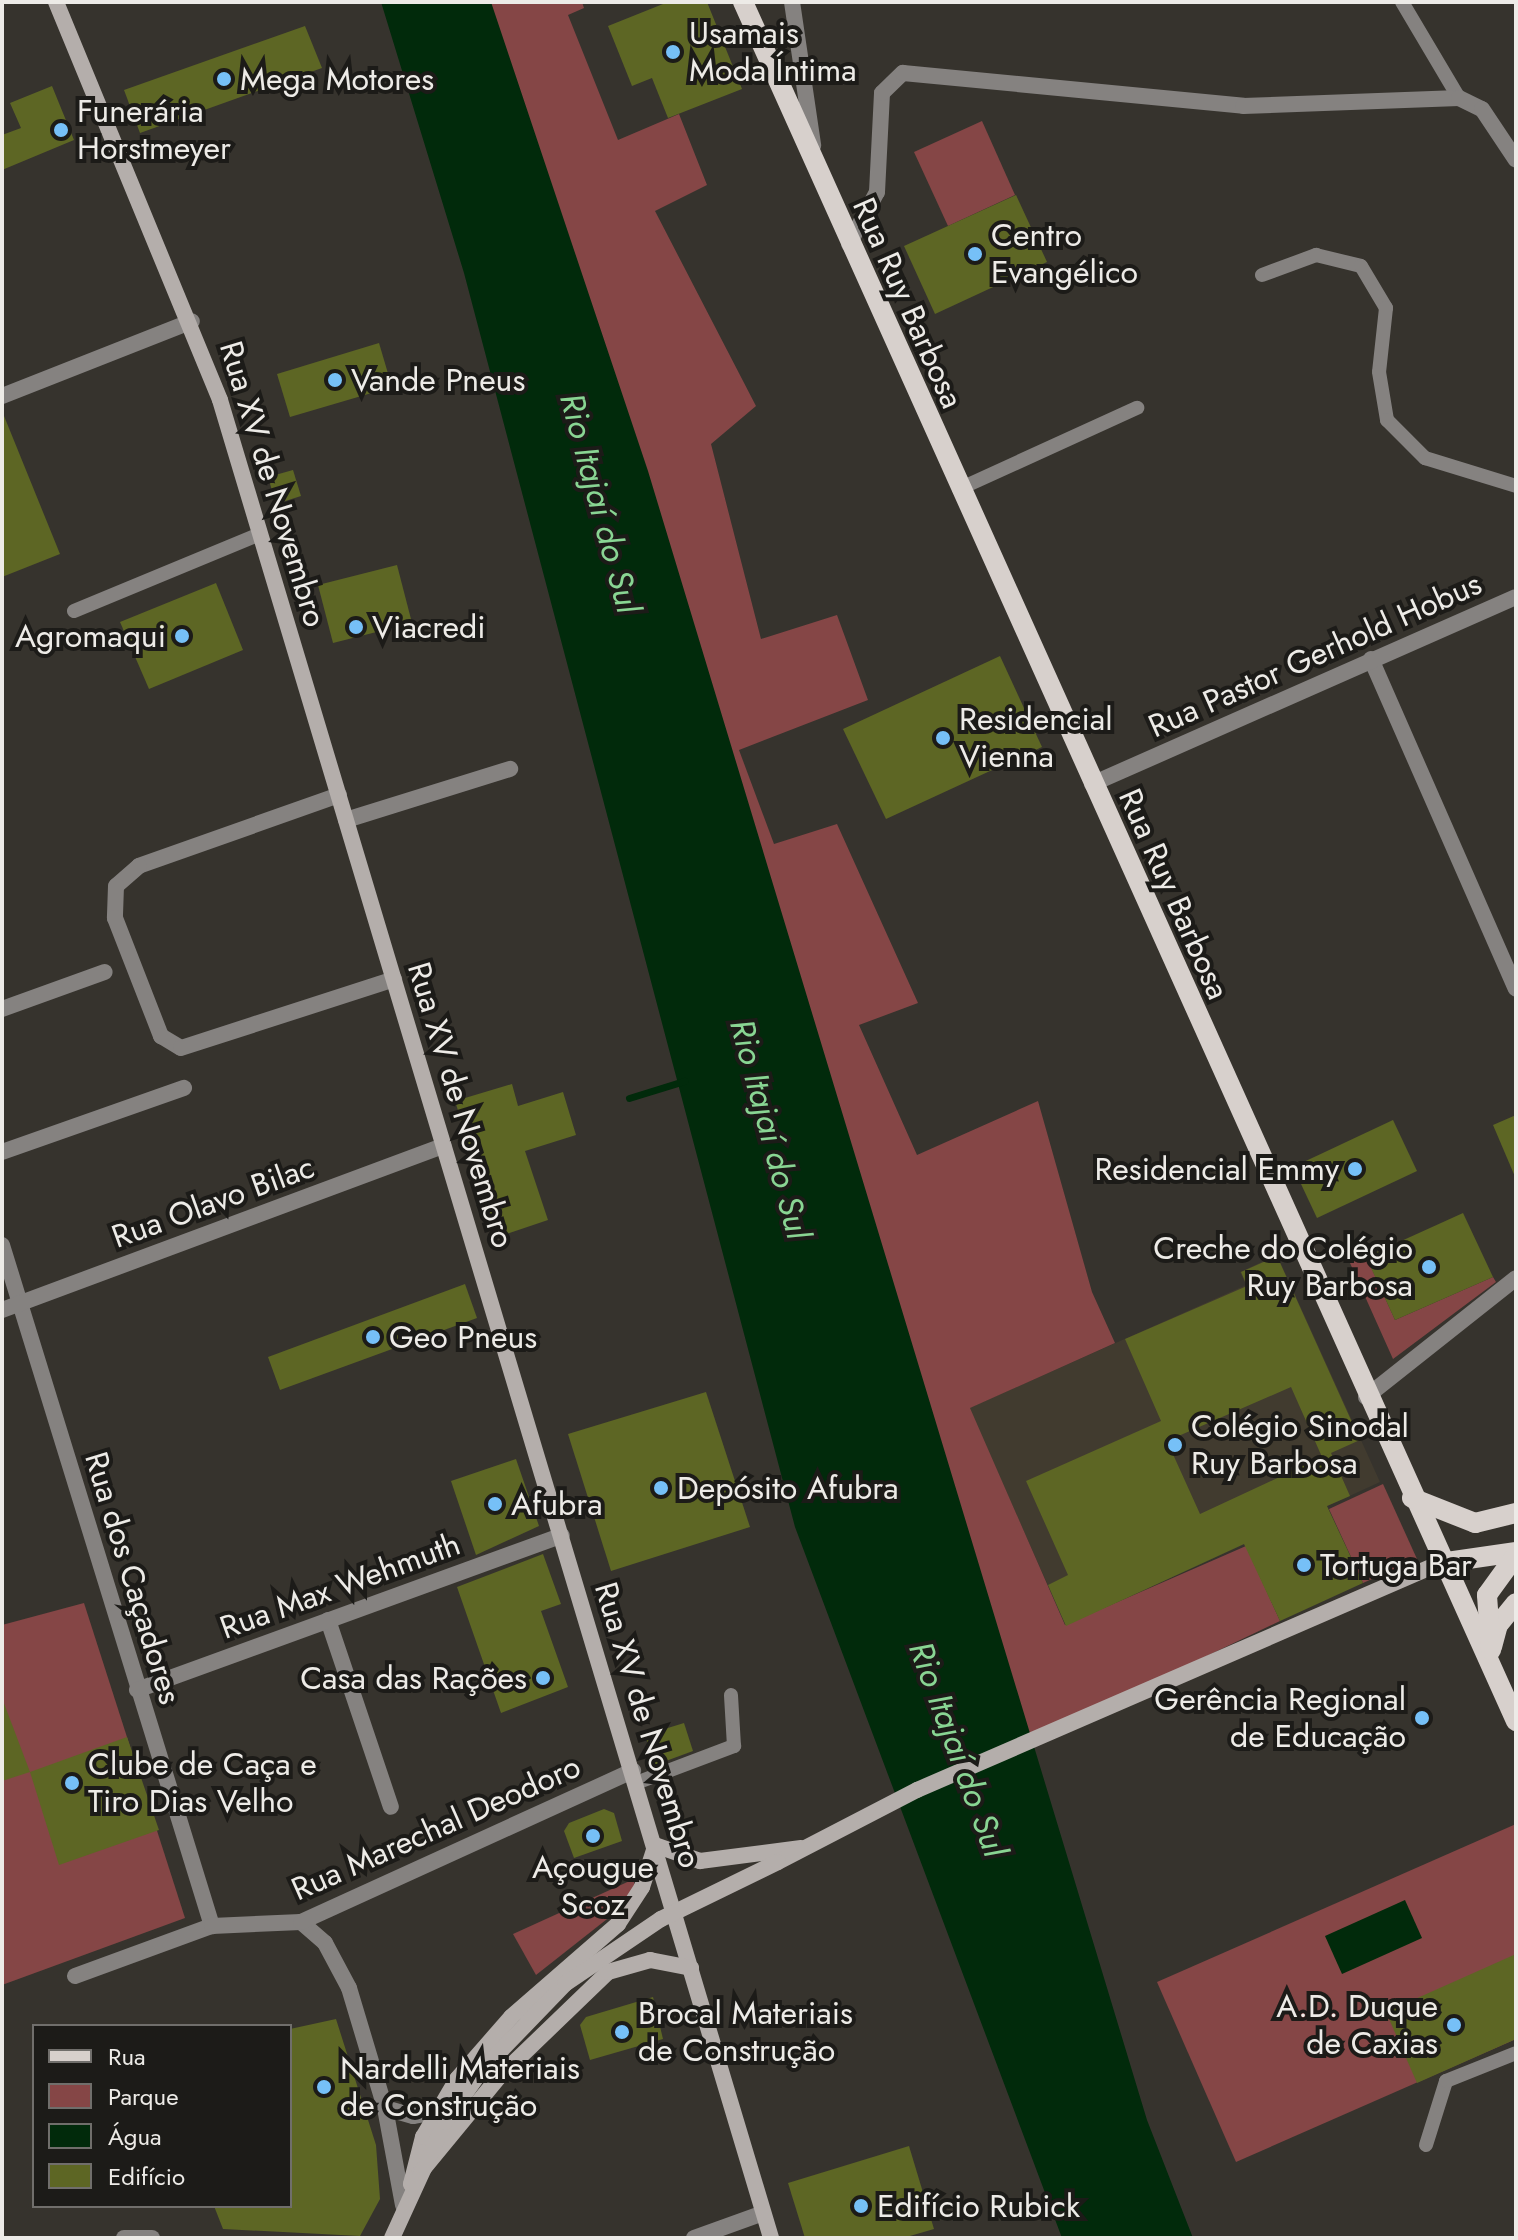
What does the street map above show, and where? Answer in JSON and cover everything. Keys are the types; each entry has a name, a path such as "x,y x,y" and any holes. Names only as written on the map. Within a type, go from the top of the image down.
{"main road":[{"name":"Rua XV de Novembro","path":"56,2 192,321 339,795 771,2238"},
{"name":"Rua Ruy Barbosa","path":"743,2 817,175 1440,1563 1516,1721"},
{"path":"1412,1498 1475,1523 1516,1513"},
{"path":"440,2117 565,1984 661,1919 814,1846 917,1790 1440,1563 1516,1553"},
{"path":"1499,1683 1491,1650 1487,1595 1516,1553"},
{"path":"1491,1650 1498,1625 1516,1603"},
{"path":"392,2238 440,2117 511,2017 618,1924 642,1887 655,1845 700,1861 814,1846"},
{"path":"608,1972 618,1924"},
{"path":"411,2184 499,2077 608,1972 650,1960 691,1968"},
{"path":"511,2017 573,2004"}],"street":[{"path":"792,2 817,175"},
{"path":"849,244 877,192 882,93 903,73 1243,106 1459,98 1482,109 1516,160"},
{"path":"2,396 192,321"},
{"name":"Rua Pastor Gerhold Hobus","path":"1092,784 1516,597"},
{"path":"1371,659 1516,989"},
{"path":"346,820 510,769"},
{"path":"339,795 139,866 116,886 115,918 161,1036 181,1048 394,979"},
{"path":"2,1009 105,972"},
{"path":"2,1152 184,1088"},
{"name":"Rua Olavo Bilac","path":"2,1310 444,1146"},
{"name":"Rua dos Caçadores","path":"2,1245 212,1926"},
{"path":"1366,1397 1516,1278"},
{"name":"Rua Max Wehmuth","path":"137,1690 562,1535"},
{"path":"328,1620 391,1807"},
{"name":"Rua Marechal Deodoro","path":"75,1976 212,1926 301,1922 634,1777"},
{"path":"301,1922 325,1943 349,1988 385,2108 403,2205"},
{"path":"385,2108 413,2116 440,2117"},
{"path":"694,2238 763,2213"},
{"path":"124,2238 152,2238"}],"lane":[{"path":"1406,4 1459,98"},
{"path":"1262,275 1316,255 1361,266 1386,308 1379,372 1387,420 1425,458 1516,486"},
{"path":"959,489 1137,408"},
{"path":"74,611 260,534"},
{"path":"634,1777 734,1746 731,1695"},
{"path":"1426,2145 1446,2081 1516,2053"}],"shaded area":[{"name":"Colégio Sinodal Ruy Barbosa","path":"1277,1255 1380,1482 1066,1626 969,1408 1246,1285 1240,1272"}],"green space":[{"path":"489,2 582,2 584,8 568,15 618,140 679,114 707,185 655,211 756,406 711,444 761,639 837,615 868,700 739,750 774,844 837,824 918,1003 859,1025 917,1155 1038,1101 1092,1292 1115,1343 970,1408 1065,1625 1246,1546 1280,1621 1029,1741"},
{"path":"982,121 1015,195 948,226 914,152"},
{"path":"1366,1256 1395,1320 1493,1277 1496,1282 1393,1359 1350,1263"},
{"path":"1383,1484 1417,1559 1363,1583 1329,1509"},
{"name":"Clube de Caça e Tiro Dias Velho","path":"84,1603 185,1918 2,1985 2,1625"},
{"path":"1516,1824 1516,2039 1236,2162 1157,1982"},
{"path":"634,1879 635,1897 536,1975 513,1934"}],"water":[{"name":"Rio Itajaí do Sul","path":"381,2 491,2 648,471 1147,2120 1193,2238 1062,2238 795,1527 464,273"},
{"path":"1405,1900 1422,1938 1342,1974 1325,1936"}],"building":[{"name":"Usamais Moda Íntima","path":"668,2 707,2 742,89 668,118 652,78 632,86 608,26"},
{"name":"Mega Motores","path":"305,26 322,68 140,133 124,90"},
{"path":"52,86 74,140 2,170 2,135 21,128 10,103"},
{"name":"Centro Evangélico","path":"1016,195 1047,262 935,314 904,246"},
{"name":"Vande Pneus","path":"379,343 392,387 290,417 277,374"},
{"path":"2,411 60,554 2,577"},
{"path":"293,470 301,496 276,504 268,477"},
{"path":"397,565 412,623 333,643 318,585"},
{"name":"Agromaqui","path":"216,583 243,650 149,689 120,622"},
{"name":"Residencial Vienna","path":"1000,656 1042,747 886,819 843,729"},
{"path":"512,1084 518,1106 563,1092 576,1135 525,1151 548,1220 498,1237 455,1101"},
{"path":"1516,1115 1516,1179 1493,1125"},
{"name":"Residencial Emmy","path":"1393,1120 1417,1171 1317,1218 1293,1167"},
{"name":"Creche do Colégio Ruy Barbosa","path":"1463,1213 1493,1277 1395,1320 1366,1257"},
{"name":"Colégio Sinodal Ruy Barbosa","path":"1277,1256 1360,1440 1331,1453 1350,1496 1327,1506 1363,1583 1280,1621 1244,1544 1066,1626 1048,1585 1068,1575 1026,1481 1161,1421 1125,1339 1247,1286 1241,1272","holes":["1291,1387 1322,1457 1331,1453 1200,1514 1167,1441"]},
{"name":"Geo Pneus","path":"465,1284 477,1318 280,1390 268,1357"},
{"name":"Depósito Afubra","path":"706,1392 750,1527 611,1571 568,1434"},
{"name":"Afubra","path":"516,1459 539,1526 476,1555 451,1481"},
{"path":"543,1554 561,1604 541,1611 568,1687 501,1713 457,1587"},
{"path":"2,1698 30,1772 2,1781"},
{"path":"684,1723 693,1751 655,1765 645,1735"},
{"path":"127,1737 159,1830 59,1865 30,1772"},
{"name":"Açougue Scoz","path":"604,1809 614,1813 622,1841 574,1858 564,1831 569,1823"},
{"name":"A.D. Duque de Caxias","path":"1516,1954 1516,2039 1417,2083 1386,2012"},
{"name":"Brocal Materiais de Construção","path":"653,1997 663,2039 590,2060 580,2025 586,2017"},
{"name":"Nardelli Materiais de Construção","path":"336,2019 376,2145 380,2199 360,2236 223,2229 215,2208 292,2208 292,2029"},
{"name":"Edifício Rubick","path":"909,2146 934,2229 903,2238 805,2238 788,2183"}],"waterway":[{"path":"629,1098 684,1081"}],"place":[{"name":"Usamais Moda Íntima","path":"673,52"},
{"name":"Mega Motores","path":"224,79"},
{"name":"Funerária Horstmeyer","path":"61,130"},
{"name":"Centro Evangélico","path":"975,254"},
{"name":"Vande Pneus","path":"335,380"},
{"name":"Viacredi","path":"356,627"},
{"name":"Agromaqui","path":"182,636"},
{"name":"Residencial Vienna","path":"943,738"},
{"name":"Residencial Emmy","path":"1355,1169"},
{"name":"Creche do Colégio Ruy Barbosa","path":"1429,1267"},
{"name":"Geo Pneus","path":"373,1337"},
{"name":"Colégio Sinodal Ruy Barbosa","path":"1175,1445"},
{"name":"Depósito Afubra","path":"661,1488"},
{"name":"Afubra","path":"495,1504"},
{"name":"Tortuga Bar","path":"1304,1565"},
{"name":"Casa das Rações","path":"543,1678"},
{"name":"Gerência Regional de Educação","path":"1422,1718"},
{"name":"Clube de Caça e Tiro Dias Velho","path":"72,1783"},
{"name":"Açougue Scoz","path":"593,1836"},
{"name":"A.D. Duque de Caxias","path":"1454,2025"},
{"name":"Brocal Materiais de Construção","path":"622,2032"},
{"name":"Nardelli Materiais de Construção","path":"324,2087"},
{"name":"Edifício Rubick","path":"861,2206"}]}
